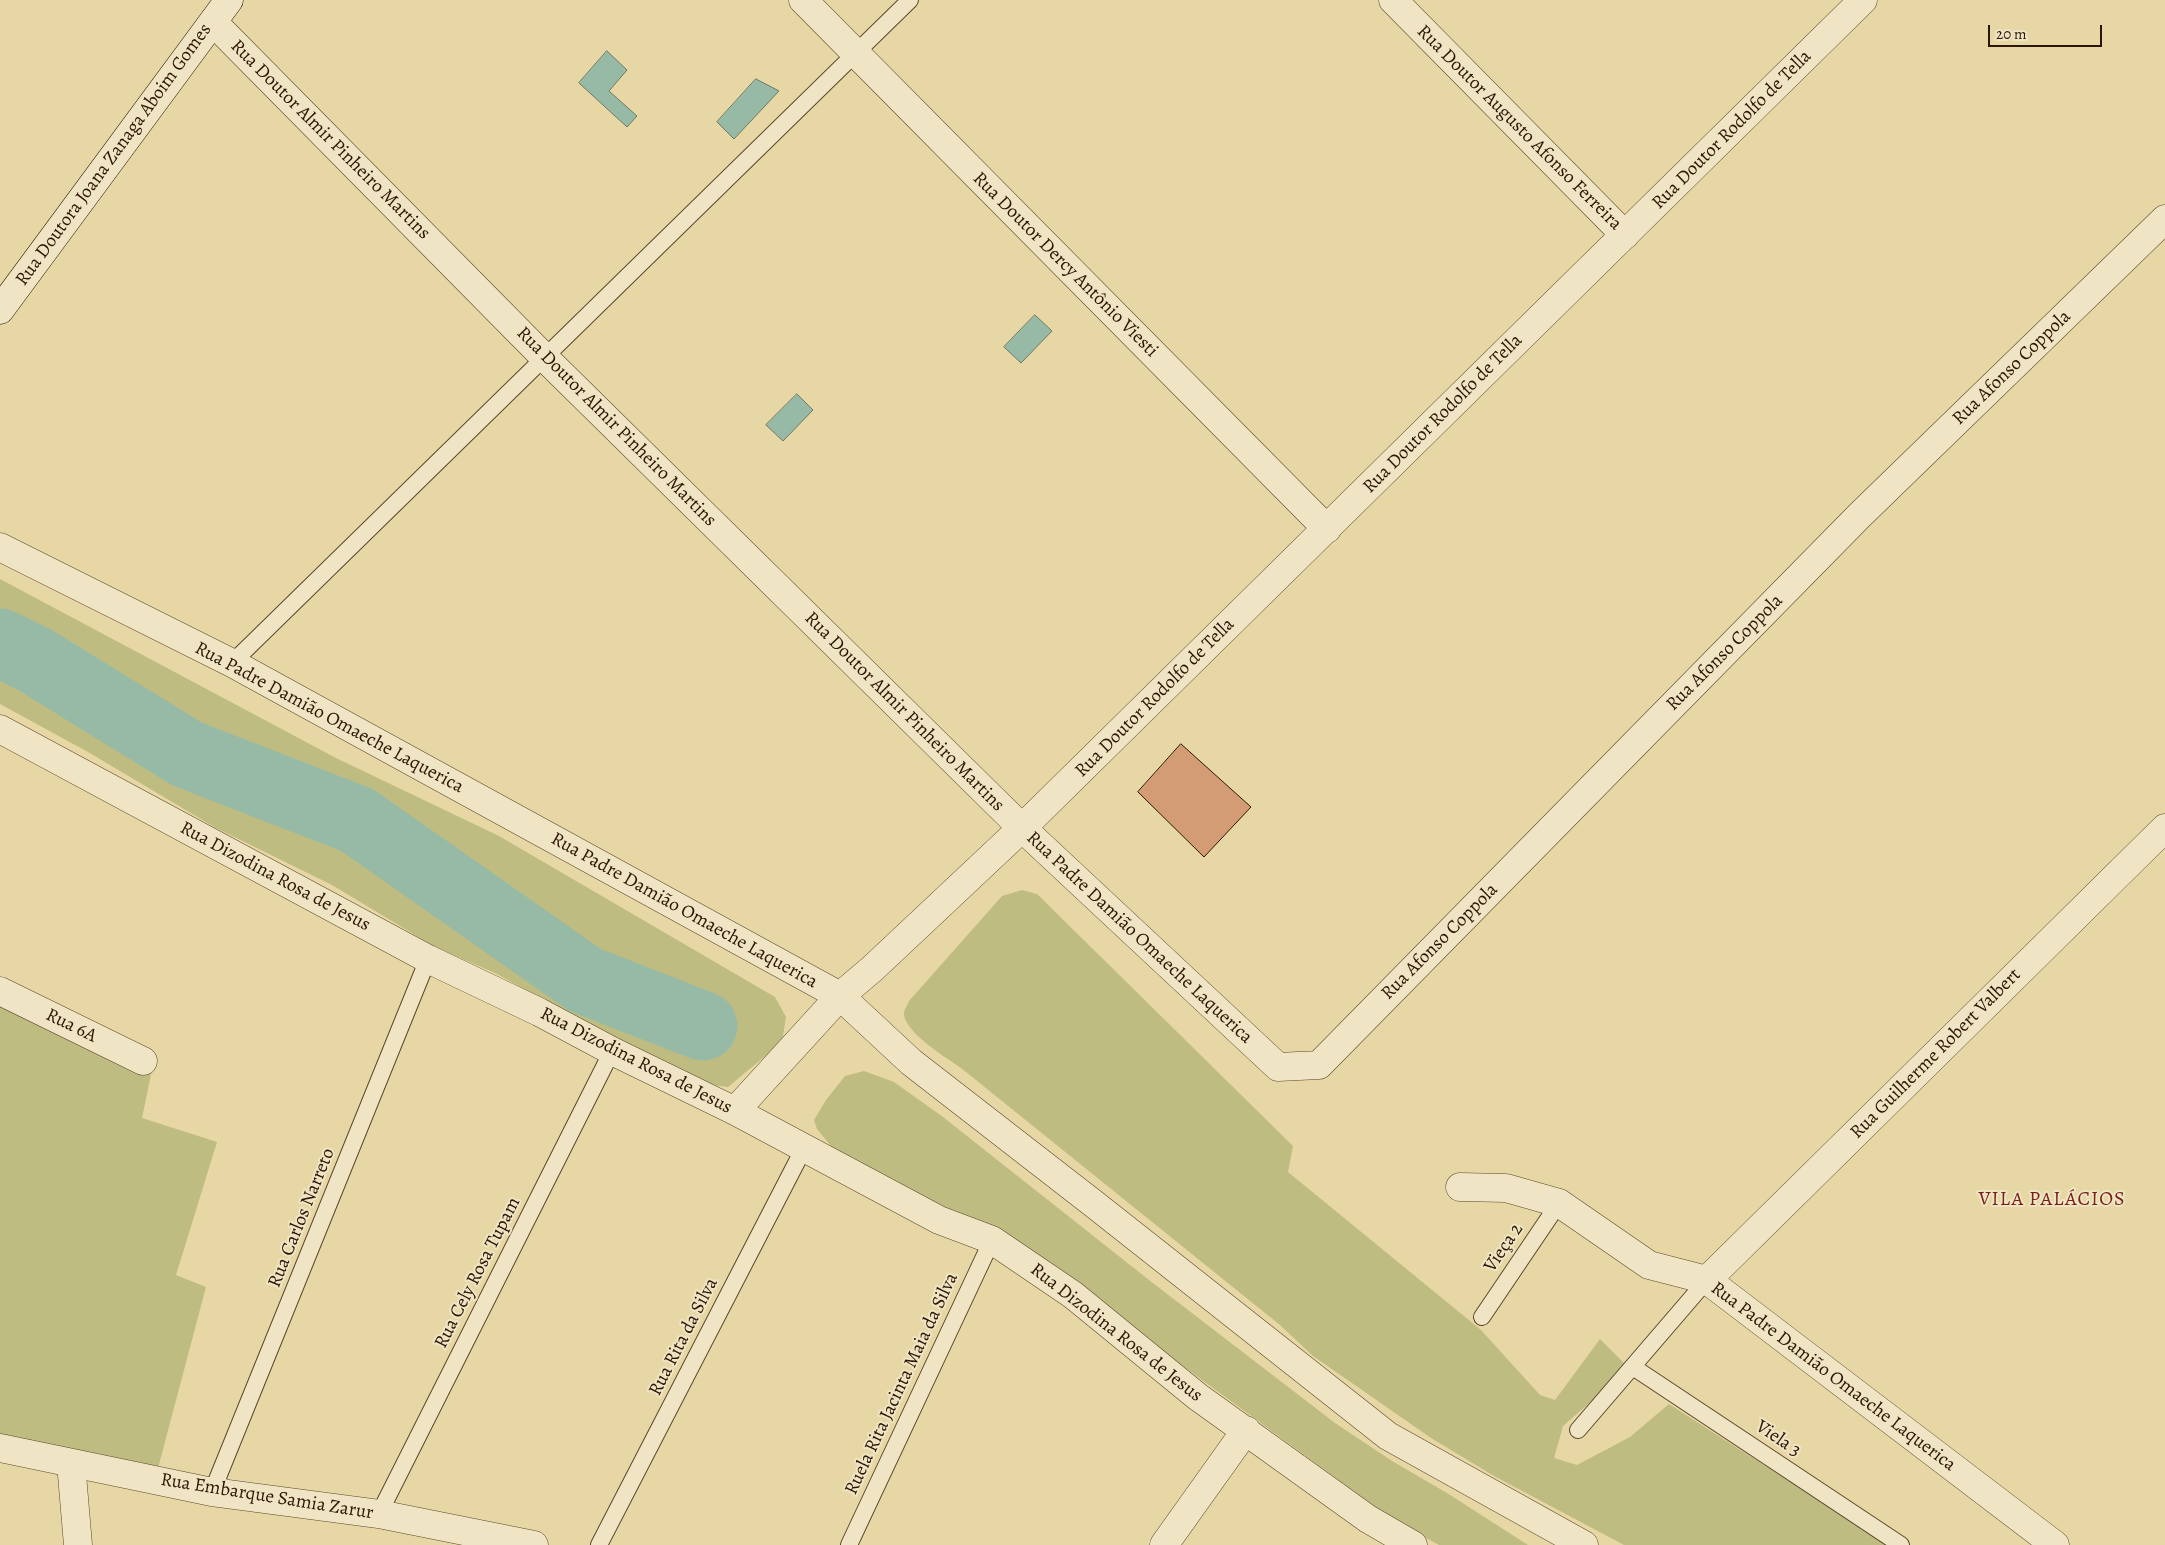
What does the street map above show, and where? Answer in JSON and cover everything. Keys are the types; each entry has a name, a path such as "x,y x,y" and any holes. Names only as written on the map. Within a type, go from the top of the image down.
{"street":[{"name":"Rua Doutora Joana Zanaga Aboim Gomes","path":"0,310 229,0"},
{"name":"Rua Doutor Dercy Antônio Viesti","path":"803,0 1327,529"},
{"name":"Rua Doutor Augusto Afonso Ferreira","path":"1393,0 1624,235"},
{"name":"Rua Doutor Rodolfo de Tella","path":"1022,828 1864,0"},
{"name":"Rua Doutor Almir Pinheiro Martins","path":"213,22 544,357 1022,828"},
{"name":"Rua Afonso Coppola","path":"1278,1067 1319,1065 1853,522 2165,219"},
{"name":"Rua Padre Damião Omaeche Laquerica","path":"0,547 232,663 840,996 872,969 1022,828 1278,1067"},
{"name":"Rua Dizodina Rosa de Jesus","path":"0,729 428,959 539,1012 612,1051 736,1111 939,1220 992,1240 1073,1295 1198,1397 1368,1519 1413,1545"},
{"name":"Rua Guilherme Robert Valbert","path":"1707,1280 2165,828"},
{"name":"Rua 6A","path":"0,991 143,1061"},
{"path":"736,1111 840,996 911,1062 1388,1436 1584,1545"},
{"name":"Rua Padre Damião Omaeche Laquerica","path":"1460,1187 1506,1188 1559,1203 1649,1265 1707,1280 2055,1545"},
{"path":"1164,1545 1246,1430"},
{"name":"Rua Embarque Samia Zarur","path":"0,1448 212,1492 379,1514 534,1545"},
{"path":"71,1463 78,1545"}],"lane":[{"path":"232,663 910,0"},
{"name":"Rua Carlos Narreto","path":"212,1492 428,959"},
{"name":"Rua Cely Rosa Tupam","path":"379,1514 612,1051"},
{"name":"Rua Rita da Silva","path":"599,1545 804,1148"},
{"name":"Vieça 2","path":"1482,1316 1559,1203"},
{"name":"Ruela Rita Jacinta Maia da Silva","path":"849,1545 992,1240"},
{"path":"1578,1430 1707,1280"},
{"name":"Viela 3","path":"1633,1367 1901,1545"}],"shaded area":[{"path":"607,51 627,70 609,91 637,116 627,127 579,83"},
{"path":"756,79 779,91 734,139 717,122"},
{"path":"1035,315 1052,331 1021,363 1004,347"},
{"path":"797,394 813,410 783,441 766,425"},
{"path":"0,579 336,758 499,836 775,997 786,1017 782,1042 728,1087 704,1084 597,1029 495,973 435,947 332,885 216,828 88,752 0,704"},
{"path":"1022,890 1037,894 1293,1146 1288,1172 1481,1330 1540,1395 1555,1400 1600,1339 1625,1364 1601,1393 1563,1426 1554,1458 1577,1465 1630,1437 1669,1404 1888,1545 1624,1545 1494,1476 1431,1438 1313,1356 1280,1325 961,1068 926,1043 910,1027 905,1019 904,1012 909,1001 1002,896"},
{"path":"0,980 155,1055 142,1118 217,1142 176,1275 206,1287 157,1472 0,1439"},
{"path":"864,1071 894,1082 943,1117 1149,1280 1335,1423 1392,1461 1447,1493 1528,1545 1439,1545 1392,1519 1135,1331 900,1192 831,1146 817,1129 814,1120 826,1100 845,1076"}],"building":[{"path":"1181,744 1251,807 1204,857 1138,792"}],"waterway":[{"path":"0,643 35,660 187,754 357,820 585,980 703,1026"}],"district":[{"name":"VILA PALÁCIOS","path":"2052,1200"}]}
